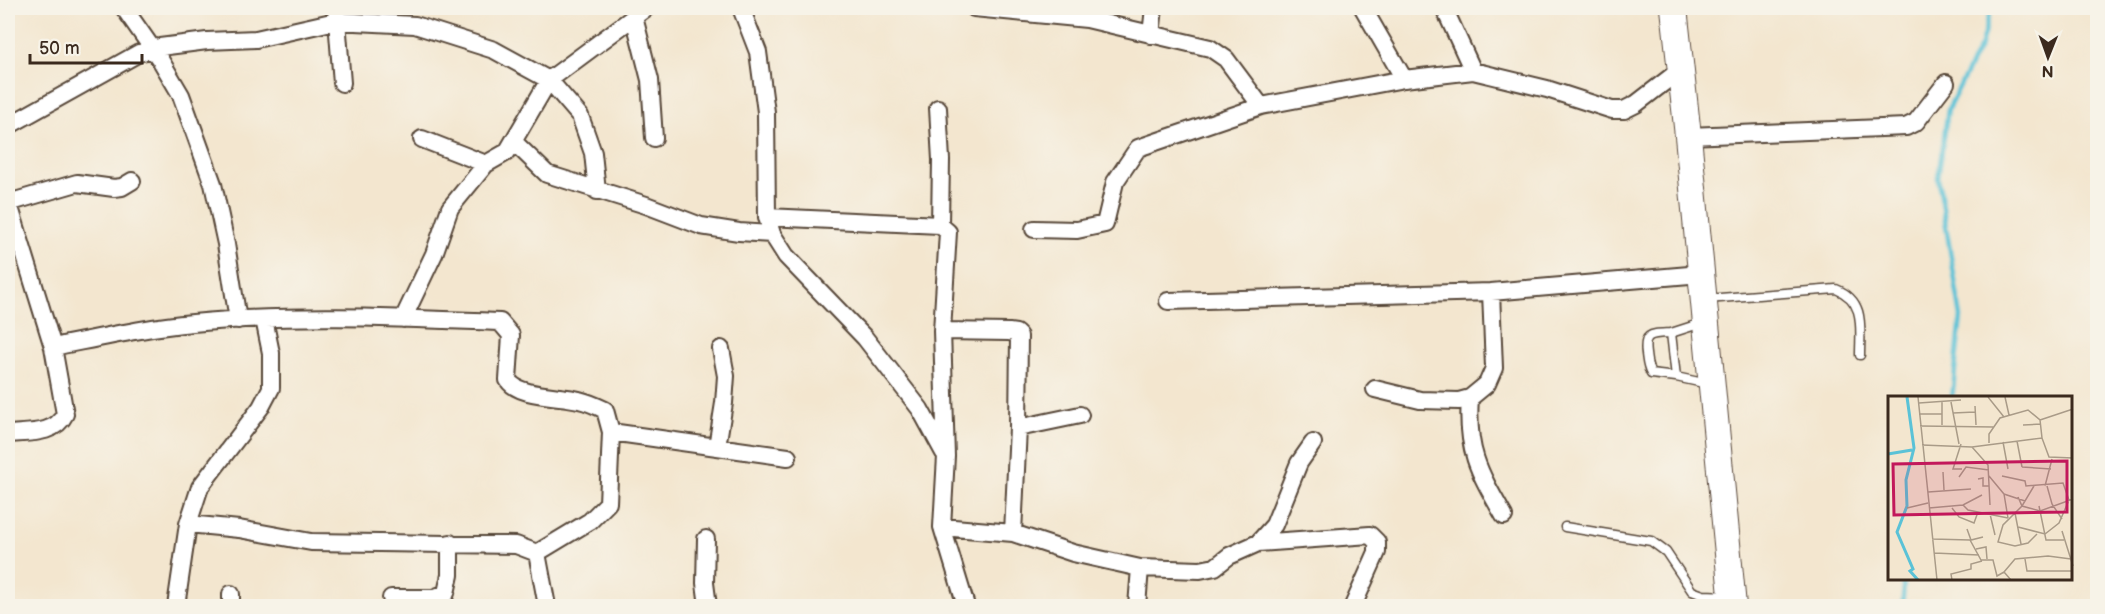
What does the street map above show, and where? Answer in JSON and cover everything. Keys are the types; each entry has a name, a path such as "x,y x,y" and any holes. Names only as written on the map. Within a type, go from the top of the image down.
{"main road":[{"path":"1674,8 1732,601"}],"street":[{"path":"124,8 181,95 209,171 226,244 238,320"},
{"path":"741,8 758,52 766,112 767,216 772,234 786,256 866,338 920,409 946,456"},
{"path":"974,8 1089,13 1151,35 1169,37 1210,48 1226,59 1261,106"},
{"path":"1151,35 1154,8"},
{"path":"1363,8 1404,79"},
{"path":"1444,8 1473,71"},
{"path":"403,319 434,254 450,208 486,164 507,152 549,80 639,11 650,80 654,138"},
{"path":"336,14 342,83"},
{"path":"8,126 139,52 207,41 256,39 336,14 415,26 494,50 549,80 580,116 593,153 597,191"},
{"path":"1034,229 1077,230 1105,224 1115,182 1138,148 1261,106 1404,79 1473,71 1547,88 1612,110 1624,110 1636,104 1680,70"},
{"path":"1688,136 1906,128 1916,122 1946,83"},
{"path":"939,108 940,225"},
{"path":"422,139 486,164"},
{"path":"513,142 547,174 701,225 740,232 772,234"},
{"path":"8,434 51,429 60,423 64,414 53,347 8,202 77,183 114,188 122,187 132,181"},
{"path":"767,216 940,225 948,232 942,331 946,456 942,527 966,606"},
{"path":"1168,301 1491,292 1701,274"},
{"path":"1375,388 1420,400 1459,401 1470,398 1487,384 1494,368 1491,292"},
{"path":"176,606 188,524 200,487 261,407 271,388 271,353 264,319"},
{"path":"53,347 172,326 238,320 403,319 500,322 511,335 508,380 511,386 520,390 579,400 605,410 611,432 608,503 590,521 537,553"},
{"path":"942,331 1009,332 1019,336 1018,428 1012,533"},
{"path":"717,447 726,376 721,349"},
{"path":"1470,398 1469,436 1480,473 1504,516"},
{"path":"1018,428 1080,415"},
{"path":"611,432 788,457"},
{"path":"1258,543 1274,525 1299,463 1313,443"},
{"path":"188,524 240,529 311,542 516,545 537,553"},
{"path":"942,527 1012,533 1073,553 1140,568 1200,570 1215,567 1229,556 1258,543 1370,536 1377,542 1377,552 1353,606"},
{"path":"706,539 705,583 708,606"},
{"path":"391,598 433,598 446,592 450,575 450,543"},
{"path":"537,553 547,606"},
{"path":"1137,606 1140,568"}],"lane":[{"path":"1712,384 1651,374 1644,341 1647,337 1671,333 1704,311 1836,289 1845,292 1858,308 1860,355"},
{"path":"1671,333 1676,377"},
{"path":"1565,527 1651,541 1666,552 1692,591 1732,601"}],"waterway":[{"path":"1952,396 1961,317 1938,178 1948,109 1981,45 1991,8"},
{"path":"1902,606 1903,581"}]}
